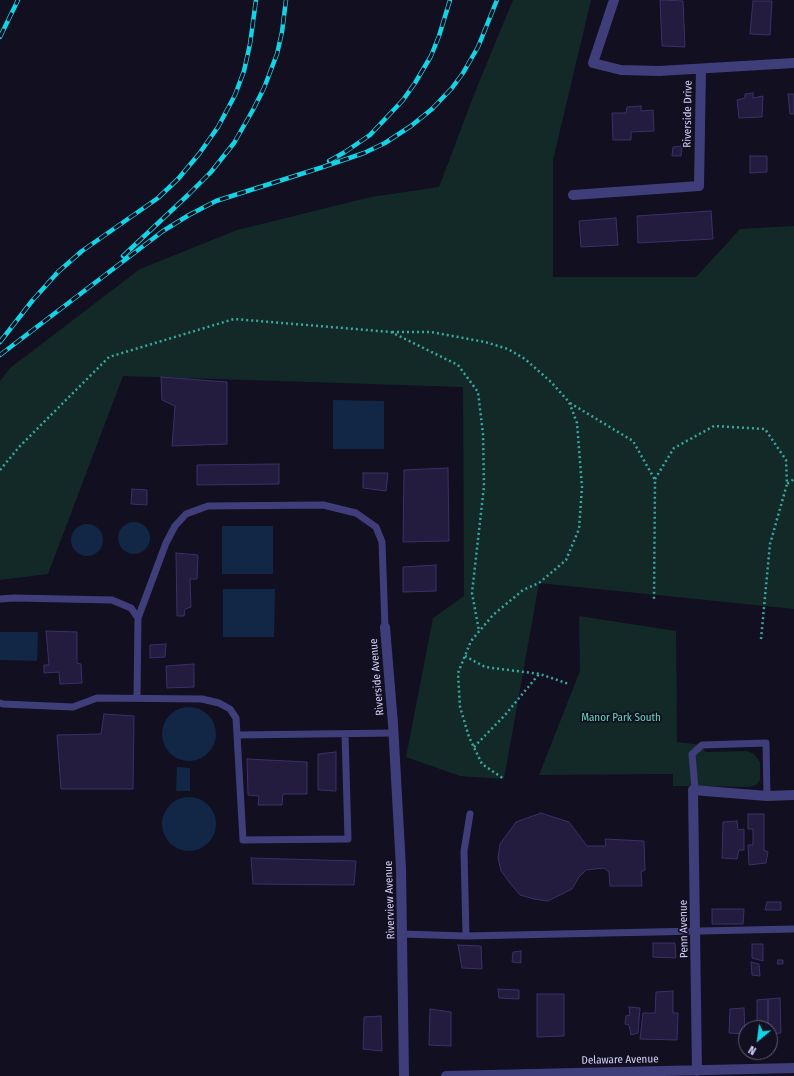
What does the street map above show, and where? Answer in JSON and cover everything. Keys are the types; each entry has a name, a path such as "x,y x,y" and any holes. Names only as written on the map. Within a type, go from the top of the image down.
{"street":[{"name":"Riverside Drive","path":"573,195 699,186 701,69 635,71 621,70 592,63 614,0"},
{"path":"701,69 794,63"},
{"name":"Riverside Avenue","path":"385,627 394,729"},
{"name":"Riverview Avenue","path":"394,729 403,934 404,1076"},
{"path":"695,789 767,796 794,794"},
{"name":"Penn Avenue","path":"695,789 693,790 697,1071"},
{"name":"Delaware Avenue","path":"446,1076 551,1075 794,1068"}],"lane":[{"path":"137,698 138,618 166,543 175,526 186,514 208,506 323,505 356,513 376,527 382,542 385,627"},
{"path":"0,599 112,600 131,608 138,618"},
{"path":"0,703 73,707 97,698 202,699 219,703 230,709 236,718 243,840 348,839 345,734"},
{"path":"237,735 345,734 394,729"},
{"path":"695,789 692,754 702,745 766,743 767,796"},
{"path":"466,936 464,851 470,814"},
{"path":"403,934 466,936 794,929"}],"path":[{"path":"0,470 20,446 109,357 234,319 391,332 431,332 485,342 508,349 524,359 550,382 569,402 633,441 655,480 654,601"},
{"path":"391,332 458,365 478,392 482,434 484,486 472,593 479,631"},
{"path":"504,779 482,764 469,737 460,707 458,673 471,641 479,631 493,615 523,590 539,583 566,560 579,529 582,487 580,449 577,423 569,402"},
{"path":"655,480 674,448 714,426 765,430 786,460 787,484 770,544 761,639"},
{"path":"787,484 794,479"},
{"path":"465,656 485,667 540,674 569,684"},
{"path":"474,748 540,674"}],"green space":[{"path":"513,0 591,0 553,160 553,277 696,277 740,229 794,226 794,609 539,583 504,779 460,776 406,757 433,618 464,596 463,387 123,376 48,574 0,580 0,381 10,368 140,269 237,230 371,197 439,187 475,92"},
{"name":"Manor Park South","path":"579,616 676,631 677,742 702,745 705,752 747,751 754,754 760,762 760,780 756,785 749,787 673,786 673,774 539,775 580,671"}],"water":[{"path":"333,400 384,401 384,449 333,449"},
{"path":"131,522 137,522 147,529 150,538 149,544 143,551 137,554 131,554 121,547 118,541 118,535 125,525"},
{"path":"87,524 93,525 100,531 103,540 102,546 96,553 87,556 81,555 74,549 71,540 72,534 78,527"},
{"path":"222,526 273,526 273,574 222,574"},
{"path":"223,589 275,589 274,637 223,637"},
{"path":"0,632 38,632 37,661 0,660"},
{"path":"189,707 199,709 208,715 214,724 216,734 214,744 208,753 199,759 189,761 179,759 170,753 164,744 162,734 164,724 170,715 179,709"},
{"path":"177,767 190,768 190,791 176,791"},
{"path":"189,797 199,799 208,805 214,814 216,824 214,834 208,843 199,849 189,851 179,849 170,843 164,834 162,824 164,814 170,805 179,799"}],"building":[{"path":"660,0 683,1 685,47 662,46"},
{"path":"753,1 772,1 770,35 750,34"},
{"path":"753,93 753,98 763,96 762,117 739,118 737,100 745,98 745,94"},
{"path":"788,94 794,94 794,114 790,114"},
{"path":"641,106 641,111 653,110 654,131 631,132 631,140 613,140 612,113 626,113 627,107"},
{"path":"682,146 681,156 672,156 673,147"},
{"path":"750,156 767,156 767,172 750,173"},
{"path":"711,211 713,239 638,243 637,216"},
{"path":"616,218 618,245 581,247 579,221"},
{"path":"161,377 227,382 227,444 172,446 175,406 162,400"},
{"path":"279,464 279,484 197,485 197,465"},
{"path":"448,468 449,541 403,542 404,470"},
{"path":"363,473 388,473 386,491 363,488"},
{"path":"132,489 147,490 147,505 131,504"},
{"path":"176,553 198,555 197,579 190,579 191,607 185,609 184,616 177,616"},
{"path":"436,565 436,591 403,592 403,567"},
{"path":"46,631 77,632 77,663 81,664 82,683 60,684 59,672 44,673 44,665 49,665"},
{"path":"166,644 165,657 150,658 150,645"},
{"path":"194,664 194,687 167,688 166,666"},
{"path":"104,714 134,716 133,789 61,789 57,735 101,734"},
{"path":"336,752 336,791 318,790 318,754"},
{"path":"247,759 307,762 307,794 283,794 282,805 258,805 259,796 248,795"},
{"path":"541,813 569,822 587,846 606,846 605,839 644,841 645,870 641,872 642,886 610,886 609,872 604,868 586,870 579,877 572,889 548,901 520,895 501,871 498,858 500,844 516,822"},
{"path":"748,814 764,814 764,850 768,852 766,863 749,865 748,845 753,845 753,829 748,829"},
{"path":"737,821 738,830 744,829 744,850 739,850 737,859 722,858 723,822"},
{"path":"251,858 356,861 354,885 253,884"},
{"path":"767,902 781,902 781,910 765,910"},
{"path":"712,909 744,909 743,924 712,924"},
{"path":"653,943 675,943 676,958 653,957"},
{"path":"752,944 763,944 763,961 752,958"},
{"path":"458,945 481,946 482,969 462,968"},
{"path":"521,951 521,963 512,962 513,952"},
{"path":"778,960 783,960 783,964 777,964"},
{"path":"751,962 759,964 760,976 752,975"},
{"path":"498,989 519,990 519,999 499,998"},
{"path":"673,991 673,1013 678,1013 677,1040 640,1039 643,1013 655,1013 656,992"},
{"path":"537,994 564,994 564,1036 537,1037"},
{"path":"780,998 781,1033 778,1033 778,1020 768,1020 768,999"},
{"path":"768,999 768,1020 757,1020 757,1000"},
{"path":"629,1007 640,1008 638,1033 631,1035 629,1025 625,1024 626,1016 630,1015"},
{"path":"744,1008 744,1020 738,1020 738,1034 729,1033 730,1009"},
{"path":"430,1009 451,1012 451,1046 429,1045"},
{"path":"381,1016 382,1051 363,1049 364,1017"}],"railway":[{"path":"0,37 18,0"},
{"path":"0,342 32,301 58,272 82,251 158,198 178,179 199,154 218,127 235,95 244,71 250,44 256,0"},
{"path":"123,256 211,172 234,143 264,88 277,54 282,32 286,0"},
{"path":"329,161 370,135 403,100 431,56 450,0"},
{"path":"0,355 163,231 189,215 216,201 364,153 385,143 411,126 432,109 452,88 463,73 478,47 497,0"}]}
